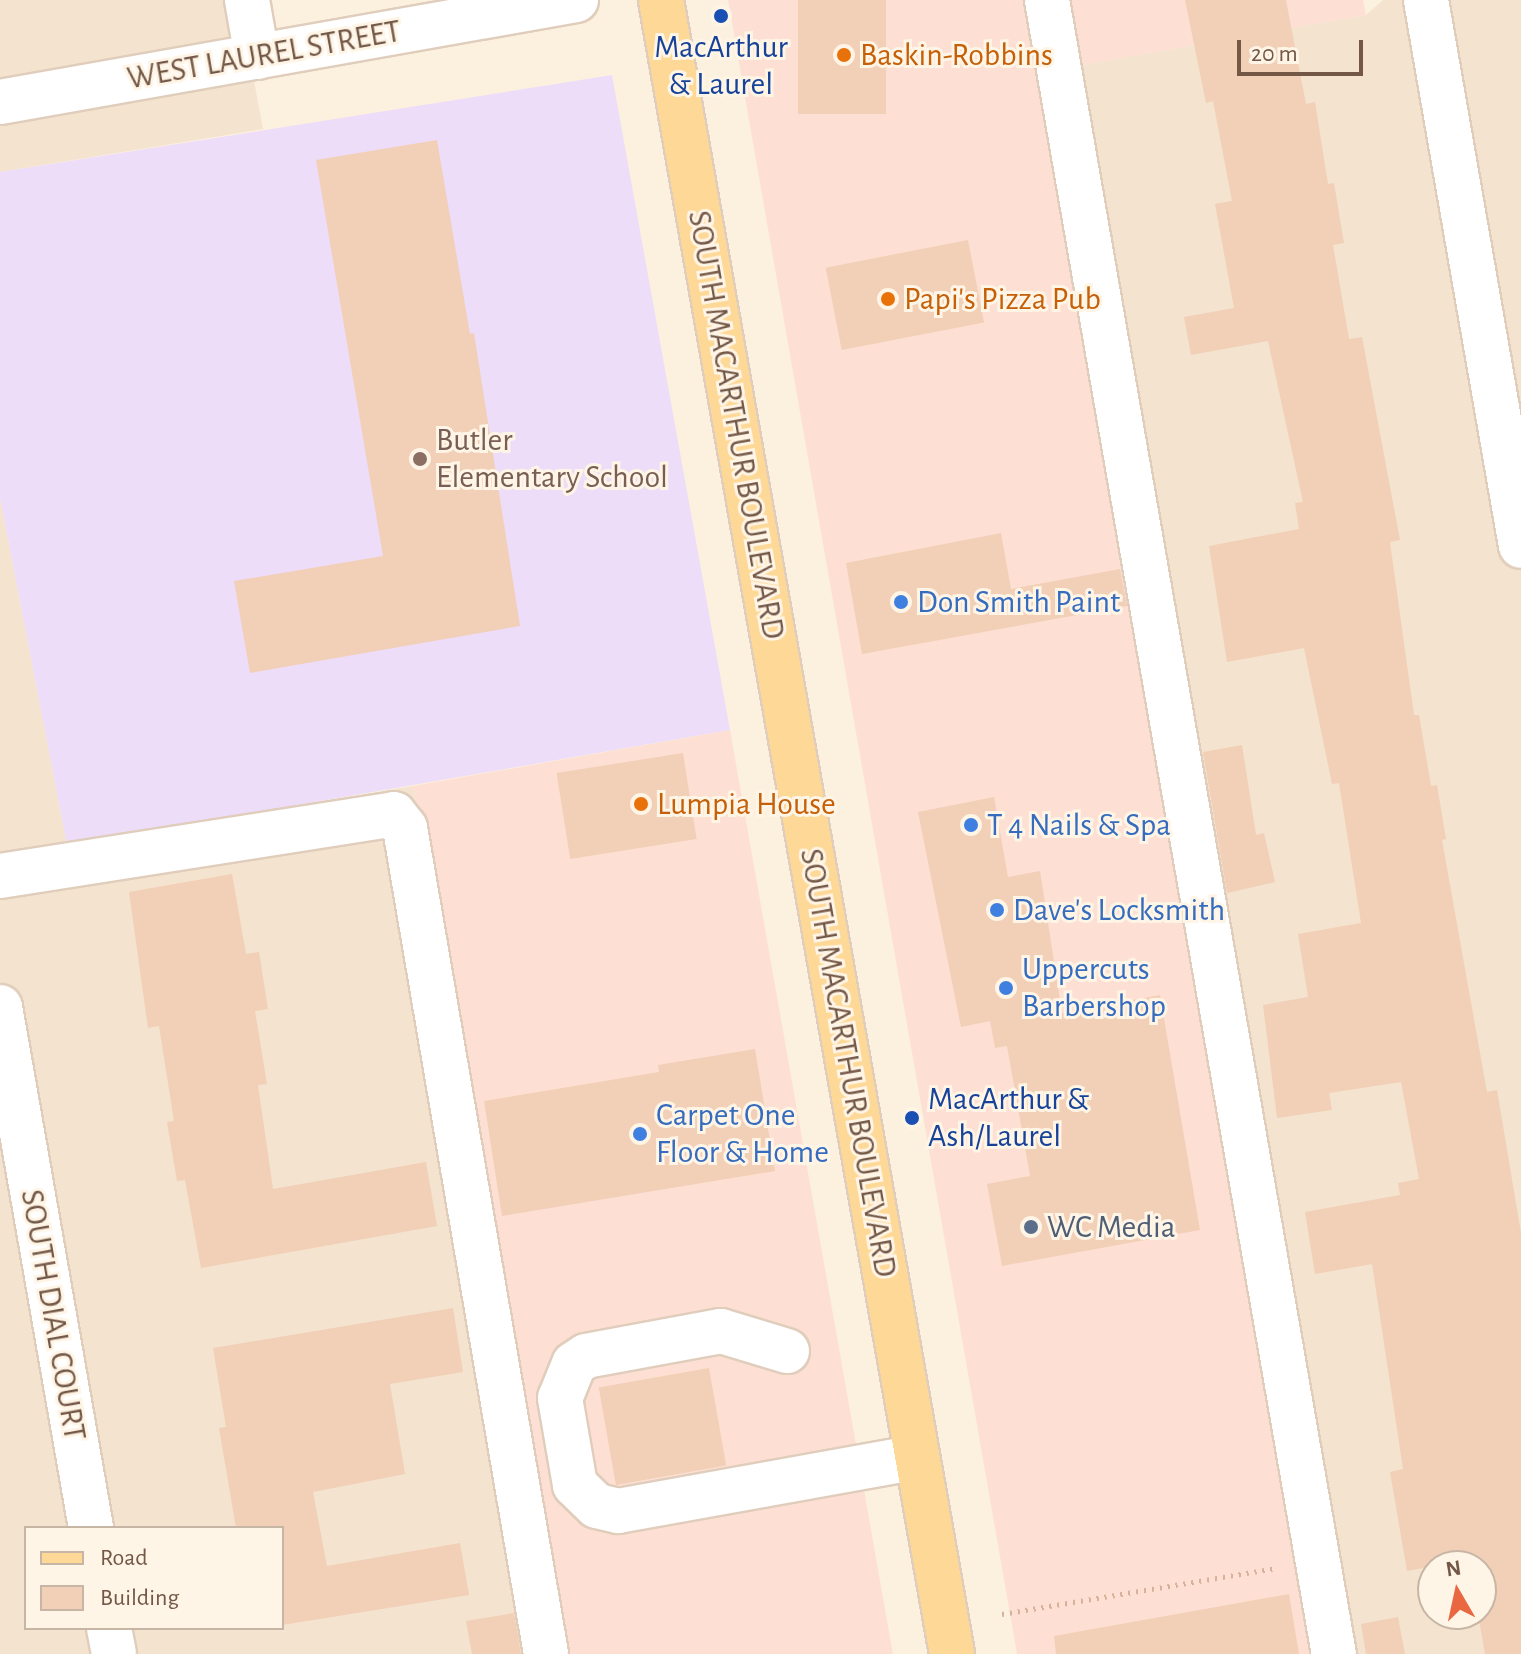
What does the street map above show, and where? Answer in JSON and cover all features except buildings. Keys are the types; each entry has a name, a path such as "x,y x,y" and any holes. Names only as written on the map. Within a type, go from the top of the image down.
{"main road":[{"name":"SOUTH MACARTHUR BOULEVARD","path":"661,0 952,1654"}],"street":[{"path":"247,0 257,57"},
{"name":"WEST LAUREL STREET","path":"0,102 576,0"},
{"path":"1047,0 1334,1654"},
{"path":"1426,0 1521,546"},
{"path":"0,876 394,814 405,828 546,1654"},
{"name":"SOUTH DIAL COURT","path":"0,1007 91,1526"},
{"path":"787,1351 721,1331 586,1356 574,1364 560,1398 575,1485 597,1506 618,1511 917,1457"},
{"path":"109,1630 114,1654"}],"path":[{"path":"1002,1614 1276,1568"}],"shaded area":[{"path":"0,0 239,0 263,129 0,172"},
{"path":"728,0 1363,0 1366,15 1048,71 1321,1654 1017,1654"},
{"path":"1383,0 1521,0 1521,1654 1321,1654 1047,71 1366,15"},
{"path":"612,75 730,730 67,845 0,498 0,172"},
{"path":"0,498 67,845 413,786 567,1654 0,1654"},
{"path":"730,730 893,1654 566,1654 413,786"}],"place":[{"name":"MacArthur & Laurel","path":"721,16"},
{"name":"Baskin-Robbins","path":"844,55"},
{"name":"Papi's Pizza Pub","path":"888,299"},
{"name":"Butler Elementary School","path":"420,459"},
{"name":"Don Smith Paint","path":"901,602"},
{"name":"Lumpia House","path":"641,804"},
{"name":"T 4 Nails & Spa","path":"971,825"},
{"name":"Dave's Locksmith","path":"997,910"},
{"name":"Uppercuts Barbershop","path":"1006,988"},
{"name":"MacArthur & Ash/Laurel","path":"912,1118"},
{"name":"Carpet One Floor & Home","path":"640,1134"},
{"name":"WC Media","path":"1031,1227"}]}
